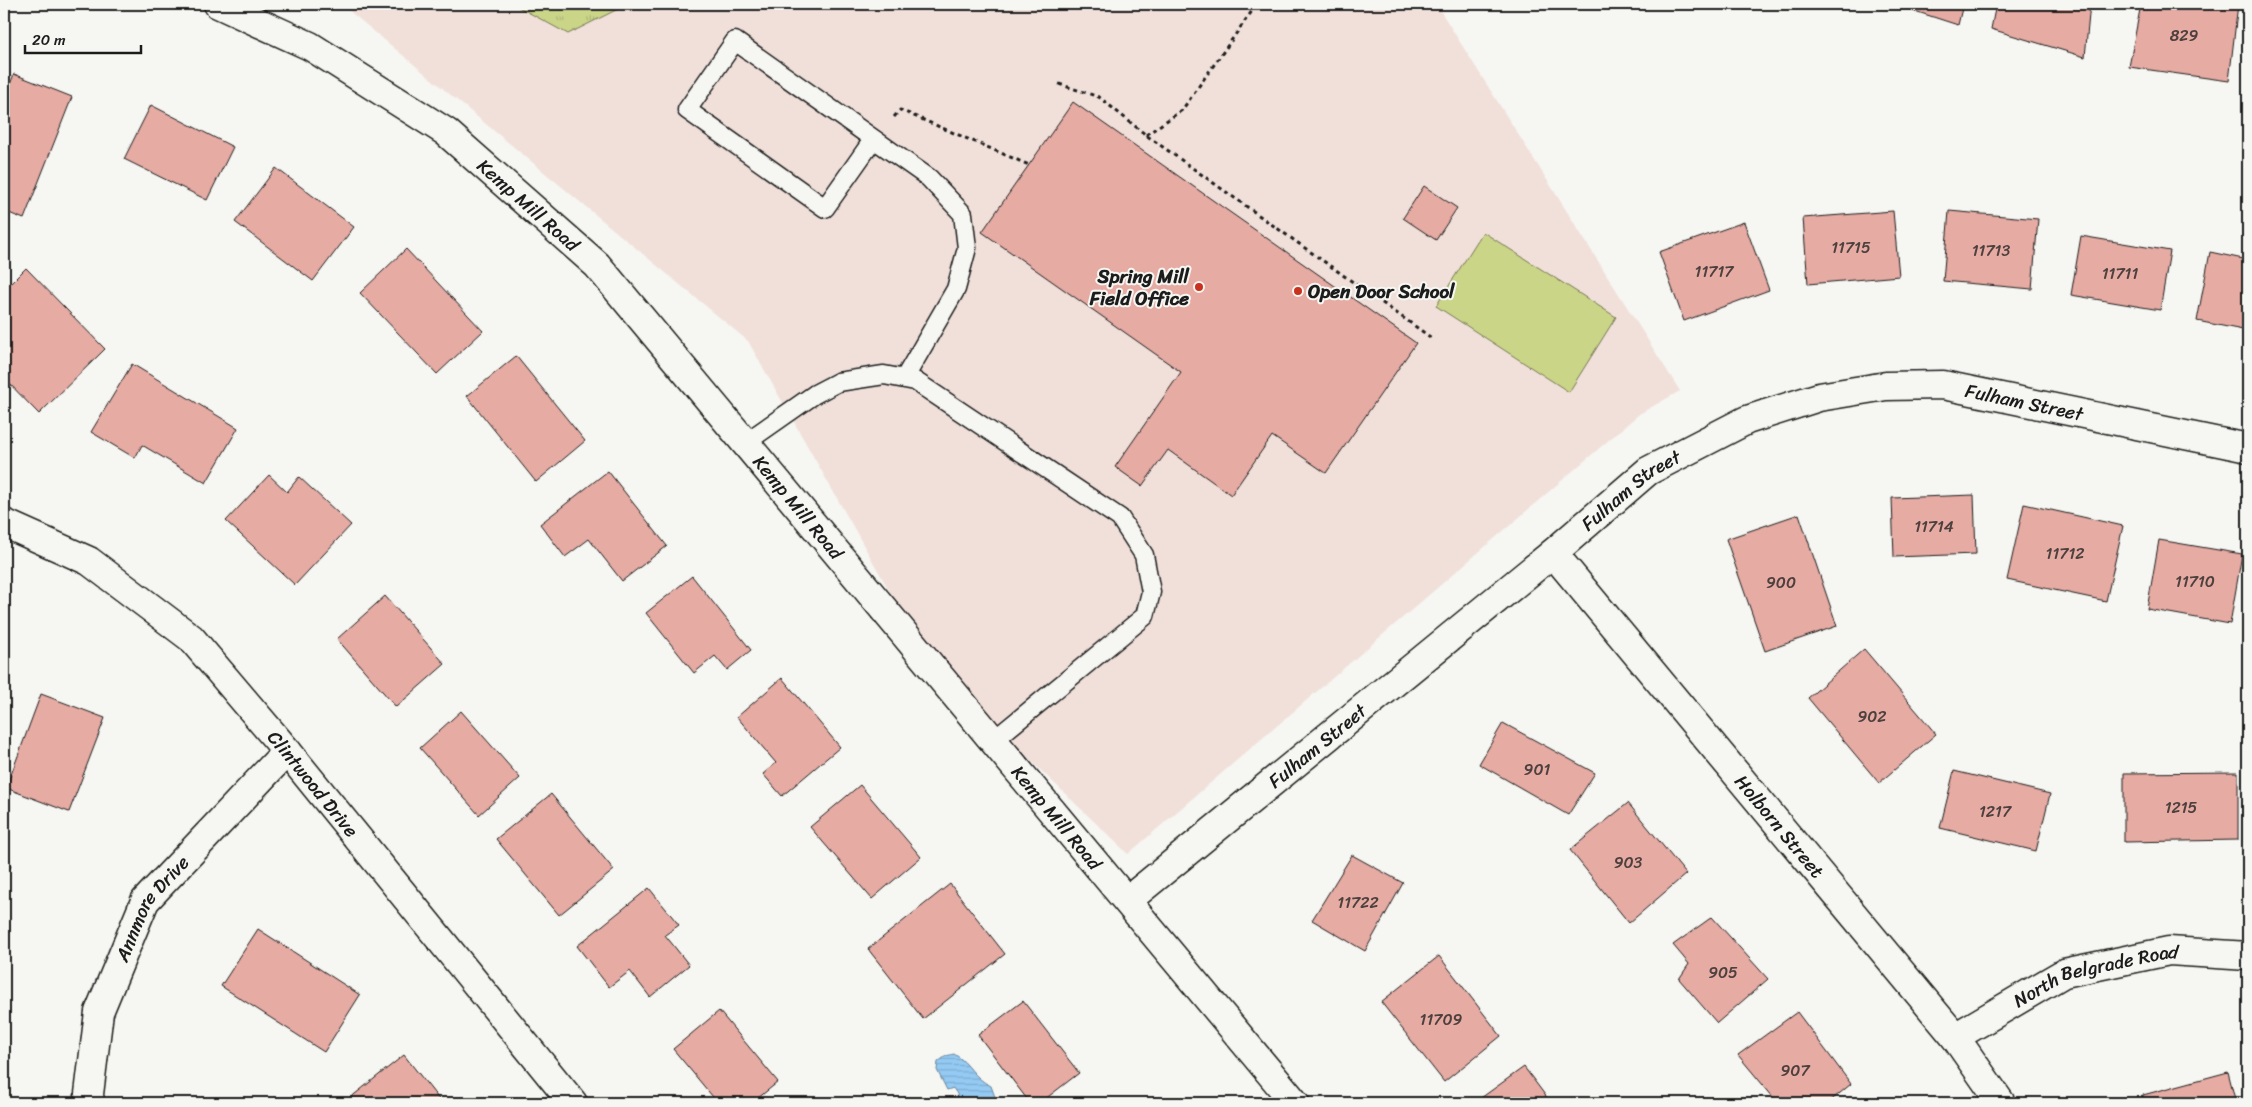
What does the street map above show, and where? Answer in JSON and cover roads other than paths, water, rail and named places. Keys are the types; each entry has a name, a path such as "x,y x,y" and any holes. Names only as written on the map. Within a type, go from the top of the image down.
{"street":[{"name":"Kemp Mill Road","path":"218,4 310,46 446,132 597,265 1128,900 1295,1103"},
{"name":"Fulham Street","path":"1128,900 1553,553 1648,471 1747,420 1819,397 1886,386 1942,385 2248,448"},
{"name":"Clintwood Drive","path":"4,523 89,561 191,638 287,751 573,1103"},
{"name":"Holborn Street","path":"1553,553 1955,1037 2001,1103"},
{"name":"Annmore Drive","path":"90,1103 98,1012 145,901 287,751"},
{"name":"North Belgrade Road","path":"1955,1037 2064,973 2168,951 2248,956"}],"lane":[{"path":"873,140 825,208 687,110 735,41 929,178 963,214 967,248 956,289 904,379"},
{"path":"746,443 800,404 838,382 884,375 915,381 1120,518 1144,555 1151,592 1145,616 994,740"}],"water":[{"path":"954,1054 980,1079 991,1086 995,1097 993,1103 958,1103 957,1094 953,1088 947,1090 937,1070 938,1062 946,1056"}],"place":[{"name":"Spring Mill Field Office","path":"1199,287"},
{"name":"Open Door School","path":"1298,291"}]}
